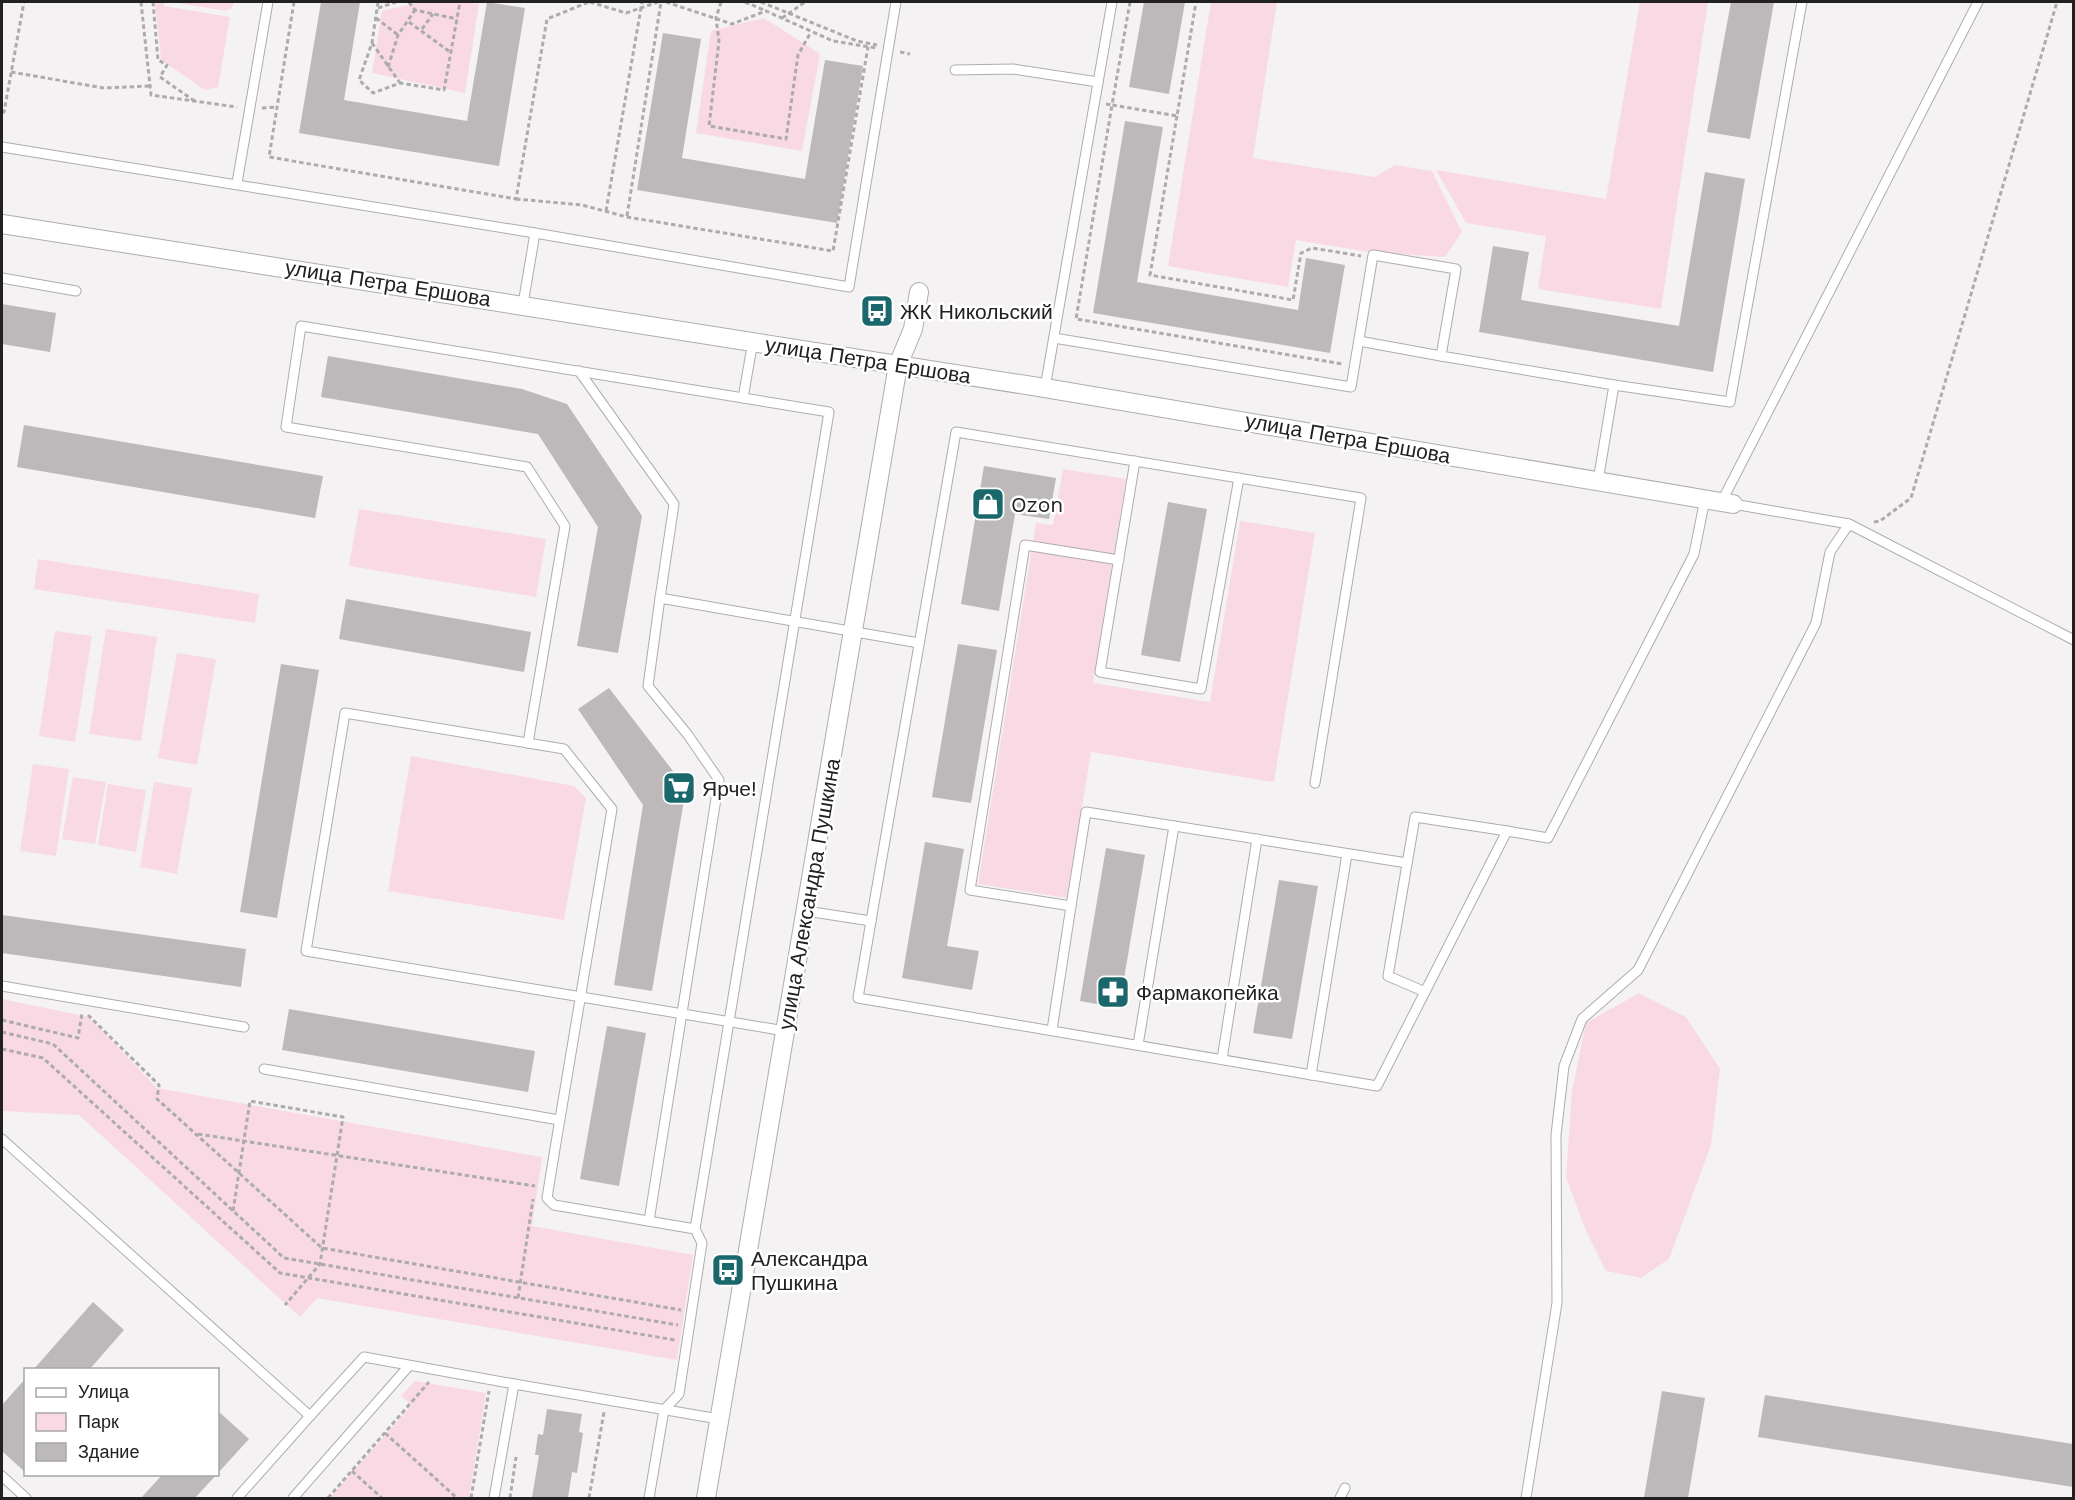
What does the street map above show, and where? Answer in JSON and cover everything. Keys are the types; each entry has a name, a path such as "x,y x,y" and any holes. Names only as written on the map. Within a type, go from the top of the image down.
{"street":[{"name":"улица Петра Ершова","path":"2,224 523,304 1045,388 1720,501"},
{"name":"улица Александра Пушкина","path":"706,1498 898,365 913,329 919,292"}],"lane":[{"path":"237,183 268,2"},
{"path":"2,147 237,183 849,287 896,2"},
{"path":"1045,388 1112,2"},
{"path":"1359,341 1614,385 1731,402 1802,2"},
{"path":"1423,992 1388,976 1415,817 1548,838 1978,2"},
{"path":"955,70 1013,69 1098,82"},
{"path":"523,304 535,233"},
{"path":"1054,338 1351,387 1373,255 1456,269 1441,356"},
{"path":"2,278 76,291"},
{"path":"528,743 565,526 527,468 286,427 302,326 829,412 695,1229 702,1243 679,1394 664,1410 649,1498"},
{"path":"743,398 753,342"},
{"path":"579,371 674,504 648,686 688,735 719,780 649,1221"},
{"path":"1598,481 1614,385"},
{"path":"1316,783 1361,498 956,432 858,998 1377,1086 1507,831"},
{"path":"1135,461 1100,672 1201,689 1239,478"},
{"path":"1720,501 1849,524 2073,640"},
{"path":"1526,1498 1557,1303 1556,1135 1564,1066 1582,1019 1638,970 1816,623 1830,552 1849,524"},
{"path":"1071,906 970,890 1025,545 1119,560"},
{"path":"660,598 920,643"},
{"path":"695,1229 554,1205 547,1198 559,1120 580,997 612,809 564,749 345,713 306,951 580,997 785,1031"},
{"path":"1052,1030 1086,812 1407,863"},
{"path":"1138,1045 1174,826"},
{"path":"1221,1059 1257,839"},
{"path":"1311,1075 1347,854"},
{"path":"806,911 871,921"},
{"path":"2,986 244,1026"},
{"path":"264,1069 559,1120"},
{"path":"2,1139 310,1416"},
{"path":"237,1498 364,1357 719,1419"},
{"path":"293,1498 408,1366"},
{"path":"494,1498 514,1384"},
{"path":"2,1476 26,1498"},
{"path":"1340,1498 1346,1488"}],"path":[{"path":"2,112 4,112 24,2"},
{"path":"141,2 151,95 197,103 250,108 277,107"},
{"path":"153,2 158,60 167,65 160,77 197,103"},
{"path":"294,2 269,157 516,199 571,203 627,217 833,251 868,47"},
{"path":"378,2 372,43 359,80 373,93 400,83 444,90 460,2"},
{"path":"377,8 396,2"},
{"path":"409,2 415,10 457,19"},
{"path":"516,199 548,19 589,2 626,13 659,2 627,217"},
{"path":"606,211 642,2"},
{"path":"666,2 732,24 766,11"},
{"path":"721,2 716,18 719,41 709,126 786,139 798,55 811,32"},
{"path":"745,2 833,41 889,48"},
{"path":"761,2 857,41 910,52"},
{"path":"781,18 805,2"},
{"path":"1130,2 1076,319 1347,365"},
{"path":"1196,2 1150,275 1293,300 1301,253 1312,248 1364,256"},
{"path":"1849,524 1880,521 1911,498 2057,2"},
{"path":"388,67 398,35 415,10"},
{"path":"422,29 433,14"},
{"path":"376,18 398,35"},
{"path":"409,22 422,29 450,52"},
{"path":"372,43 400,83"},
{"path":"11,72 104,88 150,86"},
{"path":"1112,105 1177,116"},
{"path":"2,1020 78,1038 81,1012 86,1013 159,1085 157,1099 322,1248 683,1310"},
{"path":"2,1032 53,1044 284,1258 689,1327"},
{"path":"2,1049 43,1058 280,1273 678,1340"},
{"path":"233,1211 250,1101 343,1117 320,1264 285,1305"},
{"path":"196,1133 535,1186 518,1298"},
{"path":"330,1498 430,1381"},
{"path":"471,1498 489,1391 477,1389"},
{"path":"590,1498 604,1410"},
{"path":"385,1434 456,1498"},
{"path":"510,1498 517,1454"},
{"path":"352,1471 382,1498"}],"green space":[{"path":"155,2 164,2 164,6 230,17 218,87 205,90 161,60"},
{"path":"172,2 234,2 232,8 226,11"},
{"path":"421,2 479,4 465,93 372,73 382,11"},
{"path":"1211,2 1277,2 1253,158 1375,177 1395,165 1432,171 1462,232 1445,257 1369,252 1296,240 1288,287 1168,266"},
{"path":"1640,2 1708,2 1661,309 1538,289 1546,236 1466,223 1436,170 1606,199"},
{"path":"764,18 820,54 802,151 696,133 711,31"},
{"path":"1063,469 1126,479 1093,683 1210,702 1240,521 1315,533 1274,782 1091,752 1067,898 978,884 1036,523 1053,525"},
{"path":"359,509 546,539 536,597 349,566"},
{"path":"38,559 259,594 255,623 34,589"},
{"path":"106,629 157,637 141,741 89,734"},
{"path":"55,631 92,636 75,742 39,736"},
{"path":"177,653 216,659 197,765 158,758"},
{"path":"411,756 574,786 586,798 564,920 388,891"},
{"path":"33,764 69,769 56,856 20,851"},
{"path":"73,777 106,782 95,844 62,839"},
{"path":"154,782 192,788 177,874 140,867"},
{"path":"108,784 146,790 136,852 98,845"},
{"path":"1639,993 1686,1017 1720,1069 1711,1145 1669,1259 1641,1278 1606,1271 1587,1233 1566,1178 1572,1091 1586,1023"},
{"path":"2,999 89,1017 157,1088 542,1157 532,1226 693,1255 677,1360 317,1298 300,1317 79,1115 2,1111"},
{"path":"415,1381 486,1393 469,1498 330,1498 412,1405 401,1396"}],"building":[{"path":"321,2 360,2 344,100 467,121 487,2 525,8 499,166 299,133"},
{"path":"1144,2 1185,2 1169,94 1129,87"},
{"path":"1731,2 1774,2 1750,139 1707,132"},
{"path":"663,33 701,39 682,158 805,179 825,60 863,66 837,223 637,190"},
{"path":"1125,121 1163,127 1137,282 1298,310 1306,258 1345,265 1330,353 1093,313"},
{"path":"1705,172 1745,179 1713,372 1479,332 1493,246 1529,252 1521,300 1679,326"},
{"path":"2,304 56,313 50,352 2,344"},
{"path":"328,356 522,389 567,404 642,516 618,653 577,646 598,527 538,434 321,397"},
{"path":"24,425 323,476 315,518 17,467"},
{"path":"984,466 1056,478 1049,519 1015,514 999,611 961,604"},
{"path":"1168,502 1207,509 1180,662 1141,655"},
{"path":"346,599 531,632 524,672 339,639"},
{"path":"958,644 997,650 971,803 932,797"},
{"path":"281,664 319,670 277,918 240,912"},
{"path":"609,688 686,788 652,991 614,985 643,805 578,709"},
{"path":"925,842 964,849 947,946 979,951 972,990 902,978"},
{"path":"1106,848 1145,855 1119,1008 1080,1001"},
{"path":"1279,880 1318,886 1292,1039 1253,1033"},
{"path":"2,915 246,949 241,987 2,953"},
{"path":"289,1009 535,1051 528,1092 282,1050"},
{"path":"607,1026 646,1033 619,1186 580,1179"},
{"path":"93,1302 124,1330 91,1368 35,1368"},
{"path":"24,1380 24,1471 2,1451 2,1405"},
{"path":"1662,1391 1705,1398 1688,1498 1644,1498"},
{"path":"1765,1395 2073,1444 2073,1487 1758,1437"},
{"path":"547,1409 582,1414 579,1432 583,1433 577,1473 572,1472 568,1498 532,1498 539,1455 535,1455 538,1434 543,1435"},
{"path":"219,1412 249,1439 219,1472"},
{"path":"161,1476 215,1476 195,1498 141,1498"}],"place":[{"name":"ЖК Никольский","path":"877,311"},
{"name":"Ozon","path":"988,504"},
{"name":"Ярче!","path":"679,788"},
{"name":"Фармакопейка","path":"1113,992"},
{"name":"Александра Пушкина","path":"728,1270"}]}
